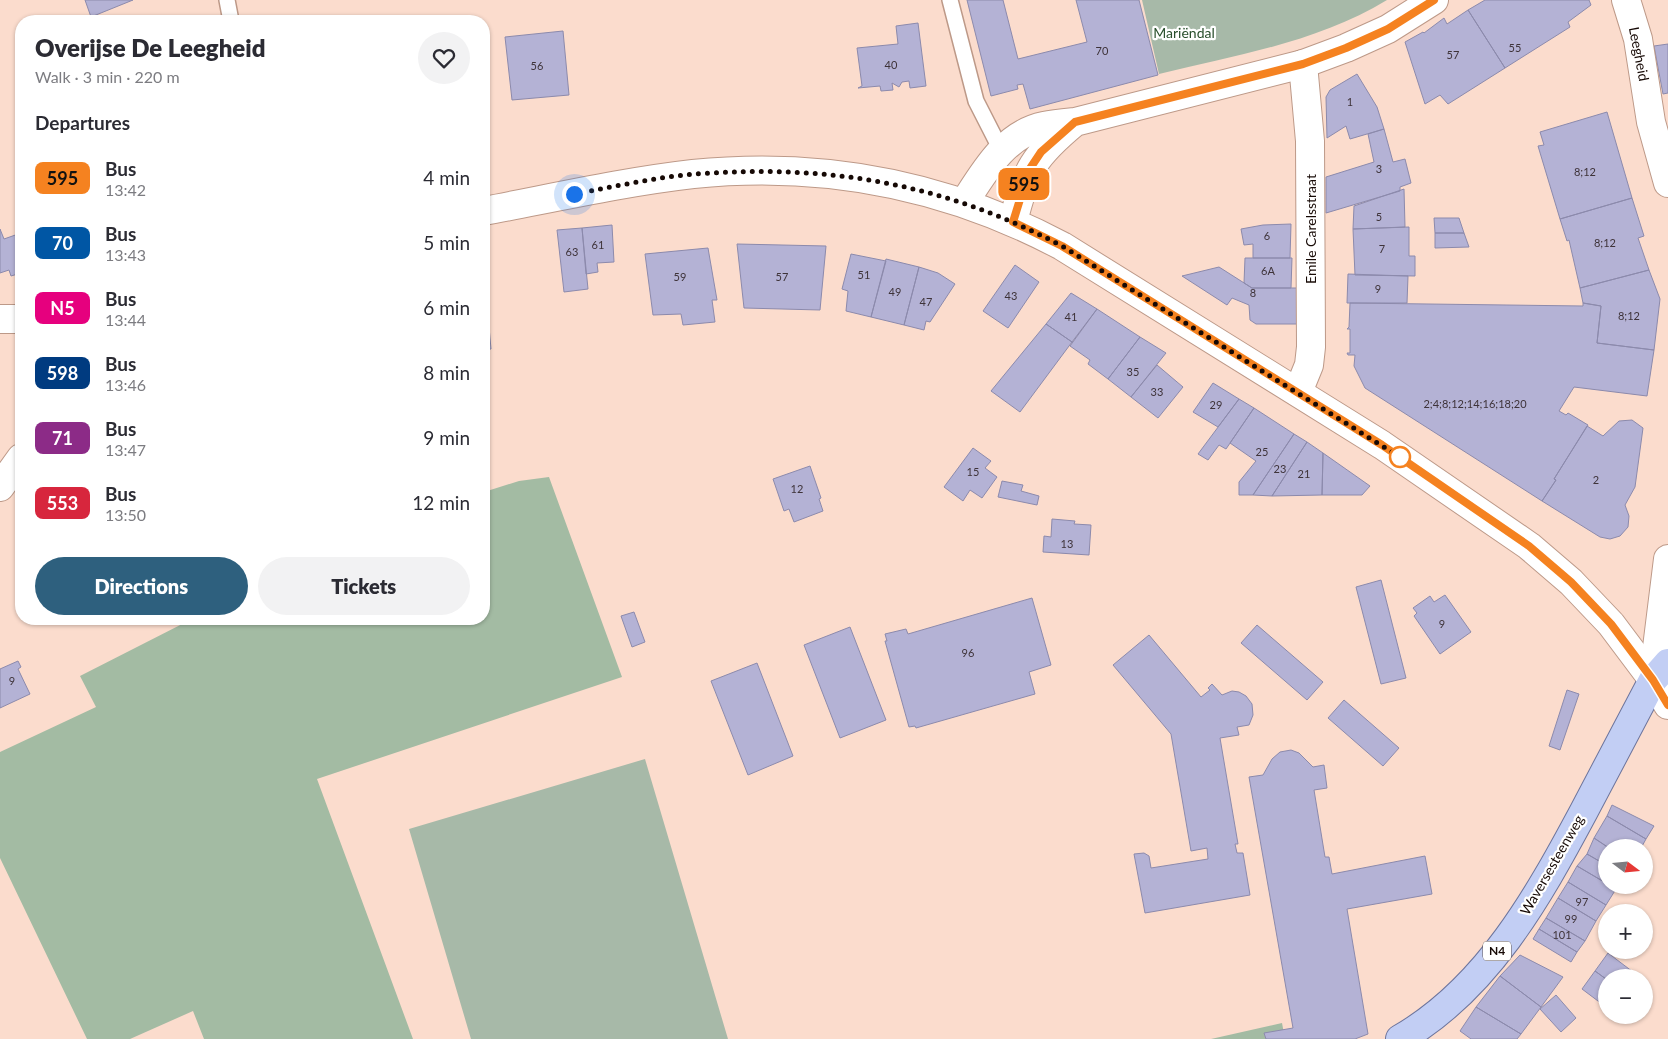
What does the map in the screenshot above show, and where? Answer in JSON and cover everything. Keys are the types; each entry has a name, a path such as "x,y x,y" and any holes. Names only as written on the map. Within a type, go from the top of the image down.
{"main road":[{"path":"964,203 1001,150 1021,134 1303,64 1346,48 1388,29 1434,0"},
{"name":"Leegheid","path":"1626,0 1659,108 1668,183"},
{"name":"Emile Carelsstraat","path":"1298,392 1309,365 1311,347 1310,141 1303,64"},
{"path":"1013,222 1029,170 1041,152 1075,122"},
{"path":"490,210 693,174 800,172 886,181 924,190 1013,222 1062,246 1298,392 1382,445 1529,546 1571,582 1611,624 1661,671"},
{"path":"0,320 15,319"},
{"path":"0,487 15,466"},
{"path":"1668,559 1662,601 1661,671 1668,705"},
{"name":"Waversesteenweg","path":"1416,1035 1475,977 1509,937 1540,893 1661,671"}],"lane":[{"path":"227,0 230,15"},
{"path":"950,0 976,101 1001,150"}],"green space":[{"name":"Mariëndal","path":"1142,0 1387,0 1333,27 1305,37 1276,46 1159,74"},
{"path":"549,477 622,677 317,779 413,1039 204,1039 193,1011 130,1039 87,1039 0,858 0,752 96,707 80,676 180,625 490,625 490,490 519,481"},
{"path":"645,759 728,1039 471,1039 409,829"},
{"path":"1282,1023 1285,1039 1211,1039"}],"building":[{"path":"85,0 133,0 96,15 90,15"},
{"path":"967,0 1003,0 1018,59 1087,42 1076,0 1139,0 1158,75 1030,109 1023,84 1017,85 1018,89 991,96"},
{"path":"1485,0 1589,0 1591,5 1568,22 1570,27 1505,68 1468,10"},
{"path":"1468,10 1505,68 1448,104 1440,95 1425,104 1405,42 1424,33 1444,18 1447,24"},
{"path":"918,23 926,86 910,88 909,81 902,82 899,87 892,83 893,90 881,91 880,86 858,88 862,86 857,48 898,44 896,26"},
{"path":"563,31 569,95 512,100 505,37"},
{"path":"1668,44 1668,93 1663,94 1654,46"},
{"path":"1357,74 1377,107 1384,129 1350,139 1346,126 1327,138 1326,97 1330,90"},
{"path":"1607,112 1632,198 1560,219 1538,146 1544,145 1540,132"},
{"path":"1384,129 1393,162 1405,159 1411,183 1400,187 1400,191 1326,213 1326,177 1374,162 1368,134"},
{"path":"1404,189 1405,227 1353,229 1354,206"},
{"path":"1632,198 1644,236 1638,238 1649,270 1580,288 1569,240 1567,241 1560,219"},
{"path":"1434,218 1459,218 1464,233 1435,233"},
{"path":"1291,224 1290,258 1253,258 1253,244 1244,245 1241,229 1263,225"},
{"path":"612,225 614,262 597,263 598,272 586,274 582,228"},
{"path":"1409,227 1409,256 1415,256 1415,276 1355,275 1353,229"},
{"path":"582,228 588,289 564,292 557,230"},
{"path":"0,229 4,239 15,235 15,275 11,276 9,270 0,273"},
{"path":"1435,233 1464,233 1469,247 1435,248"},
{"path":"737,244 826,246 820,310 744,308"},
{"path":"708,248 717,300 712,300 715,322 683,325 681,314 653,315 645,254"},
{"path":"851,254 886,261 871,317 846,311 848,291 842,289"},
{"path":"1245,258 1292,258 1291,288 1252,288 1244,283"},
{"path":"886,259 919,267 904,325 871,317"},
{"path":"1015,265 1039,282 1008,328 983,311"},
{"path":"919,267 938,273 955,284 930,322 926,321 924,330 904,325"},
{"path":"1219,267 1252,288 1298,288 1299,324 1256,324 1250,320 1249,305 1232,298 1227,305 1182,276"},
{"path":"1649,270 1660,299 1654,350 1597,343 1601,306 1583,303 1580,288"},
{"path":"1348,274 1408,276 1407,303 1347,303"},
{"path":"1071,293 1097,309 1072,342 1046,324"},
{"path":"1350,303 1583,306 1583,303 1601,306 1597,343 1654,350 1647,396 1574,387 1559,411 1566,415 1568,413 1588,425 1542,501 1365,388 1354,366 1355,355 1348,355 1347,353 1350,353 1350,329 1347,329 1349,327"},
{"path":"1097,309 1140,337 1108,379 1088,364 1090,360 1070,346"},
{"path":"1046,324 1072,342 1020,412 991,391"},
{"path":"1140,337 1166,353 1131,397 1108,379"},
{"path":"1157,365 1183,387 1158,418 1131,397"},
{"path":"1213,383 1239,399 1218,427 1193,412"},
{"path":"1239,399 1254,408 1226,449 1219,445 1208,460 1198,454"},
{"path":"1254,408 1294,434 1253,495 1239,495 1239,482 1256,461 1230,443"},
{"path":"1632,420 1643,428 1635,487 1625,505 1629,516 1628,527 1620,536 1610,539 1600,537 1542,501 1587,426 1603,436 1619,421"},
{"path":"1294,434 1307,442 1272,496 1253,495"},
{"path":"1307,442 1323,453 1322,495 1272,496"},
{"path":"973,448 991,461 985,468 997,477 982,498 970,490 963,501 944,487"},
{"path":"1323,453 1370,486 1362,495 1322,495"},
{"path":"810,466 821,498 819,499 823,511 794,522 789,509 784,511 773,479"},
{"path":"1002,481 1023,485 1021,491 1039,496 1037,505 998,497"},
{"path":"1052,519 1075,521 1074,524 1091,525 1089,555 1043,552 1044,536 1051,537"},
{"path":"1381,580 1406,678 1381,684 1356,587"},
{"path":"1445,595 1471,632 1440,654 1414,616 1417,613 1413,608 1430,596 1434,602"},
{"path":"1032,598 1051,665 1029,672 1035,694 916,728 915,726 909,727 885,641 887,641 885,634 906,629 908,634"},
{"path":"634,612 645,642 632,647 621,616"},
{"path":"1257,625 1323,682 1307,700 1241,643"},
{"path":"850,627 886,720 840,738 804,645"},
{"path":"1149,635 1201,697 1210,690 1208,688 1212,684 1222,695 1232,691 1239,692 1246,696 1252,704 1253,715 1249,725 1237,727 1239,735 1220,738 1238,844 1235,844 1237,853 1243,853 1250,895 1145,913 1134,854 1144,853 1149,856 1151,868 1208,859 1207,848 1191,851 1171,734 1113,665"},
{"path":"18,661 21,667 18,669 30,694 0,708 0,669"},
{"path":"757,663 793,756 748,775 711,681"},
{"path":"1567,690 1579,694 1560,750 1549,746"},
{"path":"1344,700 1399,748 1383,766 1328,718"},
{"path":"1291,750 1299,753 1313,767 1324,765 1327,788 1314,790 1325,857 1329,857 1332,874 1425,856 1432,894 1347,909 1368,1034 1355,1039 1266,1039 1264,1033 1293,1028 1249,777 1263,775 1272,759 1280,752"},
{"path":"1612,805 1654,826 1646,839 1607,816"},
{"path":"1607,816 1646,839 1598,839 1598,841 1594,838"},
{"path":"1594,838 1598,841 1598,860 1587,854"},
{"path":"1587,854 1598,860 1598,878 1577,866"},
{"path":"1577,866 1598,878 1598,894 1613,894 1607,904 1604,904 1568,882"},
{"path":"1568,882 1604,904 1598,904 1598,918 1596,921 1558,898"},
{"path":"1558,898 1596,921 1585,941 1546,918"},
{"path":"1546,918 1585,941 1577,952 1539,929"},
{"path":"1539,929 1577,952 1571,962 1533,939"},
{"path":"1520,955 1563,977 1541,1007 1500,976"},
{"path":"1604,959 1616,959 1629,969 1598,969 1598,973 1595,971"},
{"path":"1595,971 1598,973 1598,1001 1582,989"},
{"path":"1500,976 1541,1007 1521,1034 1476,1007"},
{"path":"1556,995 1576,1018 1561,1032 1540,1009"},
{"path":"1476,1007 1521,1034 1517,1039 1471,1039 1460,1031"}],"bus line":[{"name":"595","path":"1434,0 1388,29 1346,48 1303,64 1075,122 1041,152 1029,170 1013,222 1062,246 1382,445 1529,546 1571,582 1611,624 1653,680 1668,705"}],"route":[{"path":"574,194 693,174 749,172 800,172 886,181 924,190 1013,222 1062,246 1400,457"}]}
